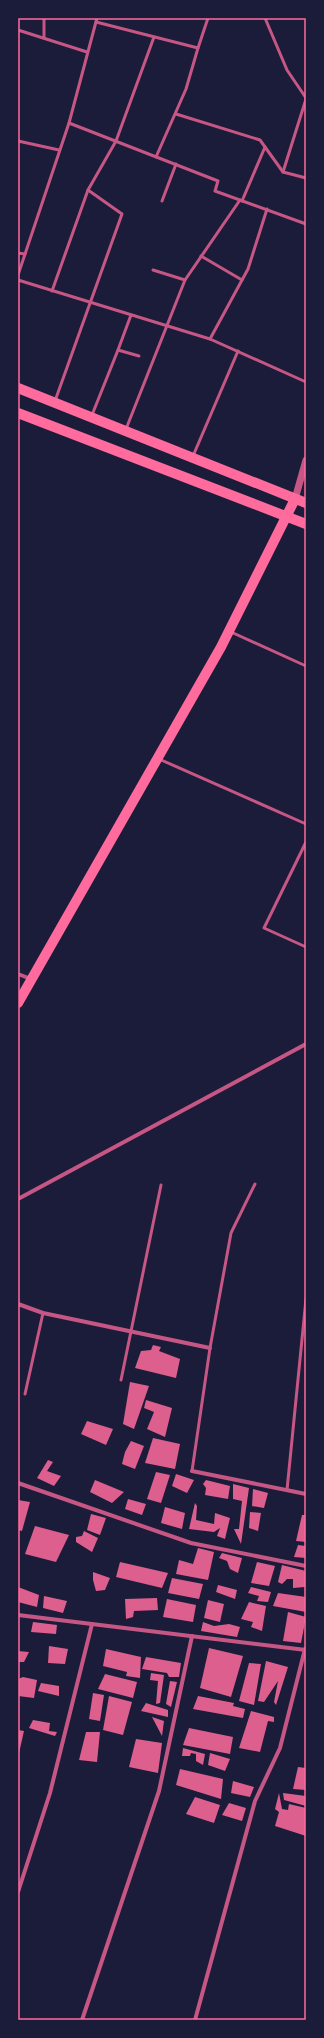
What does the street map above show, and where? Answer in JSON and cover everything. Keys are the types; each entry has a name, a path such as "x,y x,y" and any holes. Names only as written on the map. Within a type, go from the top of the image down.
{"main road":[{"path":"18,388 306,503"},
{"path":"18,413 306,524"},
{"path":"18,1003 229,631 295,499"}],"street":[{"path":"295,499 306,460"},
{"path":"18,974 31,979"},
{"path":"18,1199 306,1044"},
{"path":"18,1304 43,1313 210,1348"},
{"path":"192,1471 306,1494"},
{"path":"18,1483 191,1543 306,1566"},
{"path":"18,1615 306,1649 280,1748 255,1801 195,2020"},
{"path":"18,1892 50,1793 92,1624"},
{"path":"82,2020 160,1791 192,1636"}],"lane":[{"path":"44,18 44,38"},
{"path":"156,157 176,114 208,18"},
{"path":"265,18 287,70 306,98 283,172"},
{"path":"18,275 68,123 96,20 198,48"},
{"path":"18,30 87,52"},
{"path":"52,291 88,190 116,141 154,37"},
{"path":"176,114 260,140 283,172 306,178"},
{"path":"68,123 218,181 215,191 306,224"},
{"path":"18,141 59,150"},
{"path":"125,431 185,280 241,200 265,147"},
{"path":"162,201 176,164"},
{"path":"54,403 122,214 88,190"},
{"path":"210,339 248,269 267,209"},
{"path":"18,253 25,254"},
{"path":"201,256 242,280"},
{"path":"153,270 185,280"},
{"path":"18,280 210,339 306,382"},
{"path":"91,417 131,315"},
{"path":"118,350 139,356"},
{"path":"192,458 238,351"},
{"path":"229,631 306,666"},
{"path":"157,759 306,824"},
{"path":"306,842 264,928 306,947"},
{"path":"192,1471 210,1348 231,1233 255,1184"},
{"path":"121,1380 161,1185"},
{"path":"287,1490 306,1299"},
{"path":"25,1394 43,1313"}],"building":[{"path":"153,1345 161,1347 159,1351 180,1359 176,1378 135,1368 141,1351 151,1350"},
{"path":"130,1382 149,1386 134,1429 123,1424"},
{"path":"146,1400 172,1408 165,1437 147,1429 154,1412 144,1408"},
{"path":"87,1421 113,1429 106,1445 81,1434"},
{"path":"153,1438 180,1444 175,1469 145,1463"},
{"path":"131,1441 144,1446 135,1469 122,1464 125,1452"},
{"path":"48,1460 53,1462 47,1471 61,1476 54,1486 37,1478"},
{"path":"156,1472 170,1475 161,1503 147,1499"},
{"path":"176,1474 194,1480 187,1493 172,1486"},
{"path":"95,1480 124,1492 112,1503 90,1492"},
{"path":"206,1480 230,1486 228,1499 205,1495 206,1488 203,1484"},
{"path":"233,1484 249,1488 241,1544 234,1529 239,1529 242,1501 233,1499"},
{"path":"253,1489 268,1493 264,1508 252,1506"},
{"path":"128,1499 146,1504 142,1515 125,1509"},
{"path":"18,1500 30,1502 22,1531 18,1530"},
{"path":"195,1503 197,1506 196,1520 214,1524 215,1513 230,1518 225,1539 217,1536 220,1528 214,1532 189,1529"},
{"path":"165,1507 185,1513 182,1529 161,1523"},
{"path":"250,1512 261,1513 258,1531 249,1528"},
{"path":"91,1514 106,1518 100,1535 87,1530"},
{"path":"302,1515 306,1515 306,1542 296,1541"},
{"path":"35,1526 69,1535 56,1562 25,1554"},
{"path":"84,1531 98,1538 92,1552 76,1542 76,1537 82,1536"},
{"path":"298,1545 306,1546 306,1558 294,1557"},
{"path":"198,1548 214,1552 208,1580 176,1574 179,1560 193,1564"},
{"path":"222,1553 242,1558 238,1573 230,1569 227,1561 219,1558"},
{"path":"120,1562 168,1573 162,1588 116,1577"},
{"path":"257,1562 275,1566 269,1586 251,1583"},
{"path":"282,1565 306,1571 305,1587 293,1588 293,1579 287,1579 282,1584 278,1582"},
{"path":"93,1572 110,1578 105,1590 96,1591 93,1580"},
{"path":"172,1578 203,1584 199,1599 168,1593"},
{"path":"218,1585 237,1590 235,1599 216,1592"},
{"path":"18,1587 39,1595 37,1607 18,1602"},
{"path":"251,1587 271,1592 268,1602 257,1601 259,1596 248,1593"},
{"path":"278,1593 306,1597 306,1612 273,1606"},
{"path":"44,1596 67,1601 63,1613 43,1608"},
{"path":"157,1598 158,1610 134,1611 133,1617 126,1619 125,1599"},
{"path":"167,1599 196,1605 193,1622 163,1617"},
{"path":"208,1600 224,1604 220,1622 204,1618"},
{"path":"249,1602 266,1606 262,1631 251,1627 253,1622 241,1619"},
{"path":"288,1612 306,1617 301,1643 283,1641"},
{"path":"33,1622 57,1625 56,1634 31,1632"},
{"path":"203,1622 214,1626 229,1624 240,1627 237,1637 201,1631"},
{"path":"49,1646 68,1649 65,1664 48,1663"},
{"path":"209,1648 243,1656 231,1697 200,1688"},
{"path":"106,1649 141,1657 140,1678 126,1676 127,1672 103,1666"},
{"path":"18,1651 29,1652 24,1662 18,1662"},
{"path":"146,1657 181,1663 179,1677 169,1677 167,1673 142,1669"},
{"path":"266,1661 288,1667 276,1705 274,1702 278,1681 264,1702 258,1701"},
{"path":"249,1663 261,1664 254,1705 239,1701"},
{"path":"151,1673 164,1675 160,1703 156,1704 158,1681 150,1680"},
{"path":"105,1674 137,1682 133,1698 98,1689"},
{"path":"23,1677 37,1680 34,1698 18,1696 18,1679"},
{"path":"170,1681 177,1682 171,1707 166,1704"},
{"path":"41,1683 59,1686 59,1696 38,1691"},
{"path":"93,1693 104,1695 100,1721 89,1719"},
{"path":"109,1696 132,1702 123,1735 103,1730"},
{"path":"198,1696 234,1703 233,1706 245,1709 243,1718 193,1709"},
{"path":"146,1703 168,1710 168,1717 141,1711"},
{"path":"251,1711 274,1717 274,1722 268,1721 260,1752 239,1748"},
{"path":"152,1717 164,1721 162,1736"},
{"path":"33,1720 50,1723 49,1731 57,1732 55,1736 29,1728"},
{"path":"189,1728 233,1737 230,1754 183,1745"},
{"path":"18,1730 24,1731 19,1753 18,1753"},
{"path":"86,1732 100,1732 97,1762 79,1760"},
{"path":"136,1739 162,1743 158,1773 129,1767"},
{"path":"183,1748 205,1754 203,1765 196,1761 196,1754 191,1753 190,1756 182,1756"},
{"path":"210,1753 230,1759 225,1771 208,1765"},
{"path":"298,1767 306,1768 306,1790 293,1789"},
{"path":"180,1769 223,1779 221,1799 176,1785"},
{"path":"233,1781 254,1787 250,1797 231,1793"},
{"path":"279,1793 282,1809 288,1810 289,1804 306,1808 306,1836 275,1826 279,1812 275,1809"},
{"path":"283,1793 306,1796 306,1806 284,1800"},
{"path":"195,1797 220,1805 214,1823 186,1814"},
{"path":"229,1803 246,1808 242,1821 222,1815"}]}
